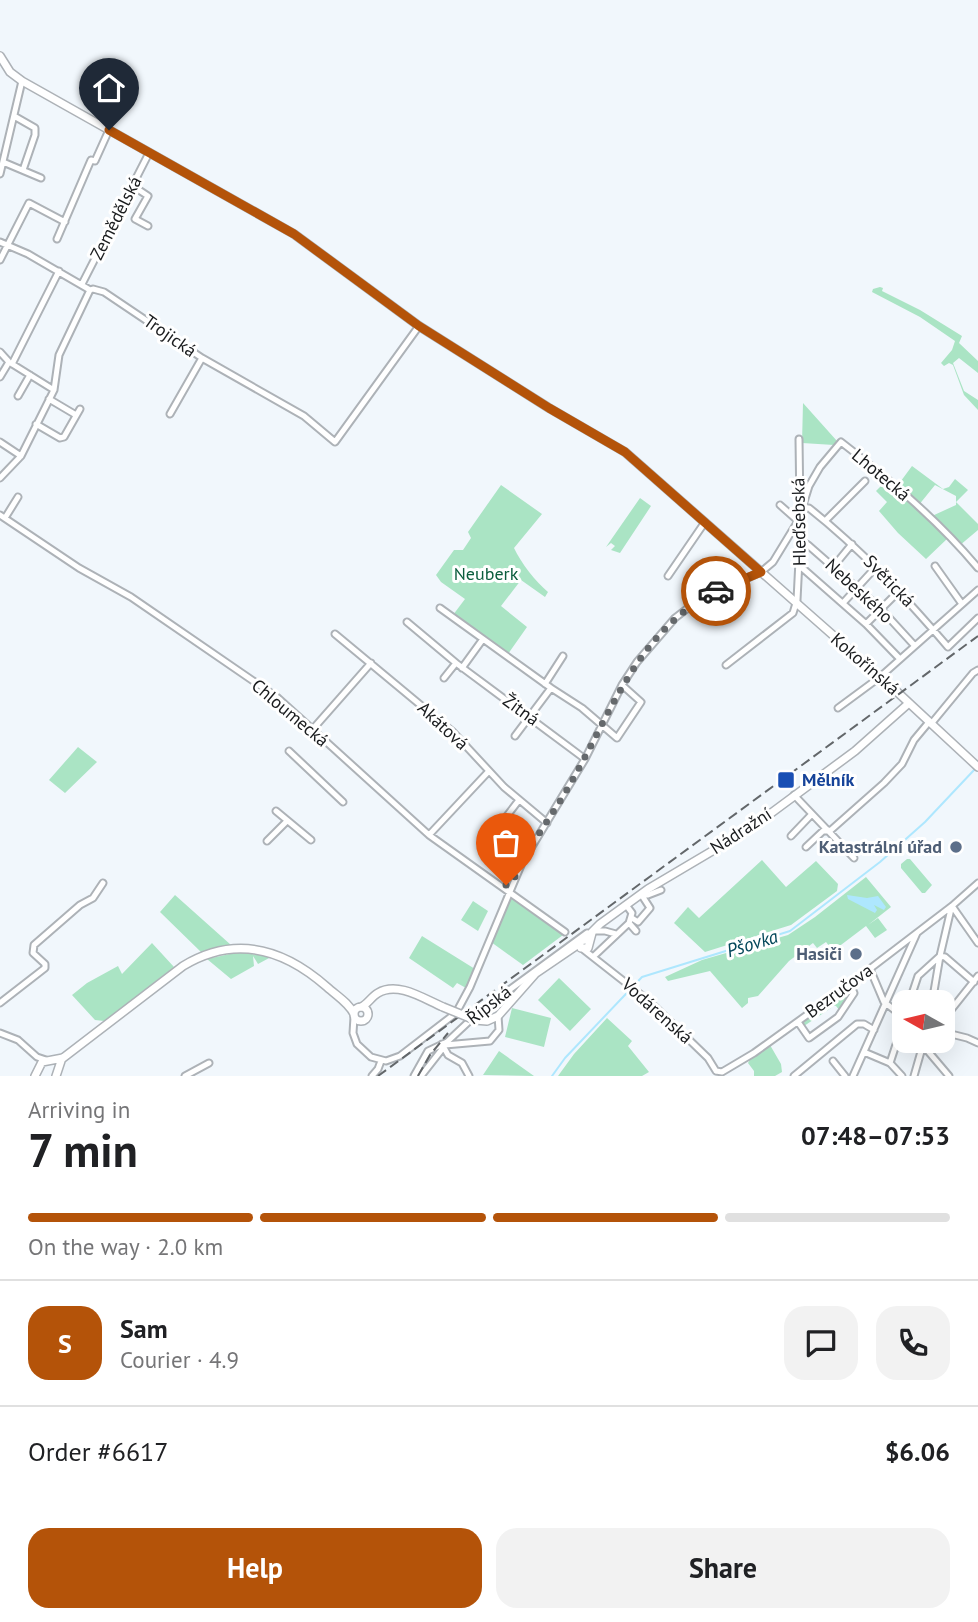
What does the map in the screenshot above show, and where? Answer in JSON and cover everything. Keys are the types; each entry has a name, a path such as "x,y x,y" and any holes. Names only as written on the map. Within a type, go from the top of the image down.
{"main road":[{"name":"Kokořínská","path":"0,56 10,72 22,81 294,234 419,326 625,452 976,765"},
{"name":"Nádražní","path":"583,945 600,924 641,894 751,828 855,751 909,703"},
{"name":"Řípská","path":"498,1016 540,970 565,953 583,945"},
{"path":"56,1073 63,1058 183,967 203,956 222,951 251,949 288,959 310,972 359,1013 383,991 397,989 475,1020 487,1021 498,1016"},
{"path":"39,1072 49,1060 63,1058"},
{"path":"49,1060 56,1073"}],"street":[{"path":"0,174 22,81"},
{"path":"14,116 35,128 23,170"},
{"path":"57,239 91,160 95,162 109,130"},
{"name":"Zemědělská","path":"82,284 149,153"},
{"path":"2,162 41,178"},
{"path":"133,186 148,195 135,219 148,226"},
{"path":"0,260 29,203 65,222"},
{"name":"Trojická","path":"0,242 60,271 90,290 96,289 110,295 202,358 303,416 335,442 419,326"},
{"path":"0,377 60,271"},
{"path":"0,478 21,456 54,390 59,355 90,290"},
{"path":"0,352 10,363 54,390"},
{"path":"170,414 202,358"},
{"path":"18,396 30,375"},
{"path":"36,424 64,438 78,412 49,399"},
{"name":"Hleďsebská","path":"797,604 801,541 799,439"},
{"path":"0,442 21,456"},
{"name":"Lhotecká","path":"801,513 809,486 820,467 841,442 891,481 960,547 978,568"},
{"path":"825,521 865,481"},
{"path":"2,516 18,497"},
{"path":"780,505 798,521"},
{"name":"Světická","path":"801,513 807,508 852,544 900,590 948,647 978,618"},
{"path":"359,1013 353,1035 357,1044 371,1057 392,1060 459,1010 514,879 585,759 622,685 637,662 675,618 688,608 715,592 761,572 783,550 801,513"},
{"name":"Chloumecká","path":"2,516 191,638 278,698 429,835 565,932"},
{"path":"668,576 705,522"},
{"name":"Nebeského","path":"801,541 881,608 914,645"},
{"path":"834,566 852,544"},
{"path":"800,566 866,624 899,658"},
{"path":"935,566 962,604"},
{"path":"843,603 876,567"},
{"path":"866,624 900,590"},
{"path":"838,708 880,677 978,590"},
{"path":"726,665 793,613 797,604"},
{"path":"440,608 582,708 617,738 641,704 640,700 622,685"},
{"name":"Žitná","path":"407,622 462,668 585,759"},
{"name":"Akátová","path":"335,634 453,733 519,800 547,823"},
{"path":"462,668 483,639"},
{"path":"515,736 548,686 563,656"},
{"path":"312,730 370,663"},
{"path":"444,678 456,663"},
{"path":"806,847 823,831 831,830 884,783 902,764 914,740 978,670"},
{"path":"289,751 343,802"},
{"path":"429,835 489,771"},
{"path":"794,795 854,858"},
{"path":"500,825 519,800"},
{"path":"276,811 311,840"},
{"path":"791,836 812,814"},
{"path":"267,841 287,821"},
{"path":"503,887 514,879"},
{"path":"0,1003 45,968 32,949 55,926 93,898 103,883"},
{"name":"Bezručova","path":"719,1074 850,984 978,883"},
{"path":"641,894 648,895 661,890"},
{"path":"631,920 638,922 650,908 641,894"},
{"path":"626,905 632,913 631,920 636,931"},
{"path":"952,906 978,943"},
{"path":"934,990 952,906"},
{"path":"594,956 631,920"},
{"name":"Nádražní","path":"583,945 600,924"},
{"path":"593,931 616,934"},
{"path":"853,1076 917,933"},
{"name":"Vodárenská","path":"583,945 700,1050 719,1074"},
{"name":"Řípská","path":"414,1076 427,1052 442,1046 479,1012 525,978 583,945"},
{"path":"940,956 976,979 956,1004"},
{"path":"913,990 918,976 940,956"},
{"path":"870,968 886,1004 892,1008"},
{"path":"525,978 540,970"},
{"path":"798,1022 809,1038 838,1017 854,993 850,984"},
{"path":"421,1076 442,1046 490,1041 499,1030 498,1016"},
{"path":"794,1076 857,1024 864,1024 874,1030"},
{"path":"0,1033 18,1040 36,1055 49,1060"},
{"path":"956,1035 978,1043"},
{"path":"442,1046 463,1063 469,1076"},
{"path":"864,1052 890,1063 902,1076"},
{"path":"890,1063 893,1054"},
{"path":"914,1076 921,1054"},
{"path":"930,1054 949,1076"},
{"path":"36,1055 39,1072"},
{"path":"372,1076 381,1060"},
{"path":"833,1061 845,1076"},
{"path":"185,1076 209,1063"}],"green space":[{"path":"883,288 882,291 962,336 959,343 978,361 978,373 959,358 953,363 964,391 978,400 978,410 964,395 953,365 949,363 944,366 941,363 952,350 955,341 920,317 872,292"},
{"path":"803,403 837,441 834,445 802,443"},
{"path":"869,466 948,538 926,559 879,511 887,502 876,491 884,483"},
{"path":"912,466 943,489 949,487 955,479 968,490 956,502 956,496 935,485 918,506 898,485"},
{"name":"Neuberk","path":"501,485 542,514 514,548 529,572 548,592 545,597 521,580 501,606 527,627 508,654 453,615 465,599 441,582 436,575 454,550 463,550 471,538 468,532"},
{"path":"640,498 651,506 620,553 611,550 615,546 611,543 606,547"},
{"path":"956,502 978,524 978,530 959,546 932,516 956,505"},
{"path":"78,747 97,762 65,793 49,780"},
{"path":"910,859 932,885 925,893 922,893 901,868 901,864"},
{"path":"762,860 786,887 816,861 838,884 837,891 791,925 705,952 674,923 688,907 699,918"},
{"path":"866,877 891,907 868,925 878,918 887,930 875,938 866,926 833,951 826,942 817,948 813,943 789,961 758,996 748,998 748,1003 742,1008 710,971 668,981 665,977 702,960 788,935"},
{"path":"175,895 231,945 202,953 160,912"},
{"path":"512,896 563,935 523,965 491,942"},
{"path":"473,901 488,911 478,931 461,920"},
{"path":"422,936 475,969 466,988 457,983 453,988 409,958"},
{"path":"152,943 174,967 110,1017 104,1021 95,1020 72,995 87,983 118,966 122,974"},
{"path":"239,952 271,957 258,964 253,956 254,966 231,979 207,959"},
{"path":"559,978 591,1009 570,1031 538,1000"},
{"path":"849,987 852,992 840,1011 832,1005 804,1026 802,1023 828,1002 831,1004 830,1002"},
{"path":"512,1008 551,1018 544,1047 505,1037"},
{"path":"607,1018 632,1041 628,1046 649,1072 642,1076 558,1076 574,1054"},
{"path":"770,1045 781,1064 782,1072 775,1076 754,1076 748,1063 751,1057"},
{"path":"499,1051 534,1076 483,1075"}],"water":[{"path":"847,895 867,898 878,896 886,907 884,910 874,905 877,910 875,913 848,899"}],"waterway":[{"name":"Pšovka","path":"552,1076 565,1058 642,977 790,931 880,862 925,822 975,769"}],"railway":[{"path":"378,1076 978,636"},
{"path":"418,1076 430,1055 448,1033"}],"way so far":[{"path":"506,885 514,879 585,759 622,685 637,662 675,618 716,591"}],"place":[{"name":"Mělník","path":"786,780"},
{"name":"Katastrální úřad","path":"956,847"},
{"name":"Hasiči","path":"856,954"}],"route":[{"path":"109,130 294,234 419,326 549,408 625,452 761,572 716,591"}]}
